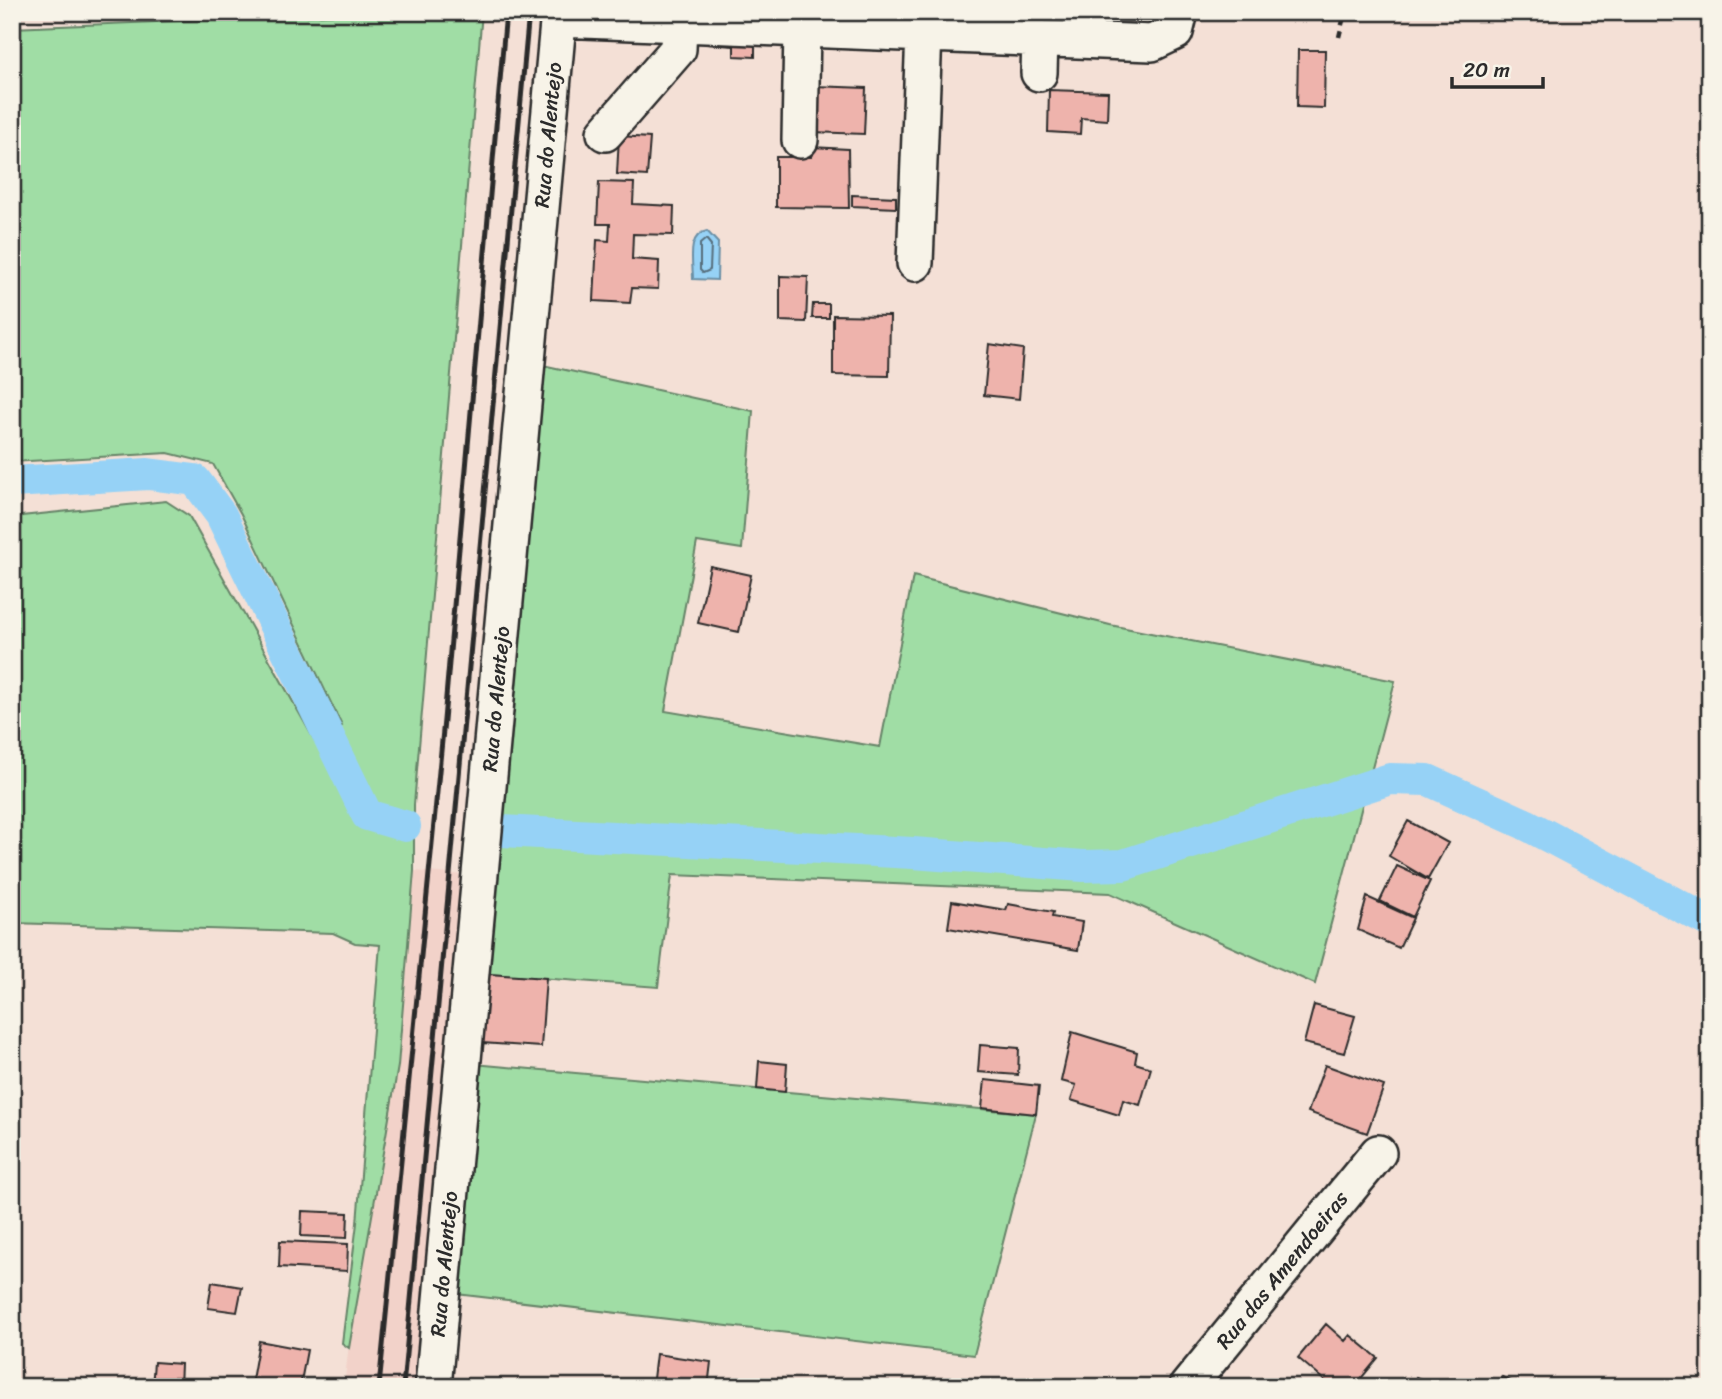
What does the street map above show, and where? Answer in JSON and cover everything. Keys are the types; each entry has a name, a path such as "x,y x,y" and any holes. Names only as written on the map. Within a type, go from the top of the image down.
{"street":[{"path":"559,16 1152,43 1175,32 1180,12"},
{"name":"Rua do Alentejo","path":"433,1387 559,16"},
{"path":"605,133 678,49 679,23"},
{"path":"800,140 802,27"},
{"path":"915,263 924,33"},
{"path":"1039,73 1040,38"},
{"name":"Rua das Amendoeiras","path":"1186,1387 1378,1153"}],"path":[{"path":"1339,37 1345,12"}],"shaded area":[{"path":"414,871 465,875 419,1387 344,1387 351,1327 398,1066"}],"green space":[{"path":"400,12 482,12 414,805 414,871 398,1066 349,1348 342,1343 357,1223 380,945 355,943 333,933 12,923 12,517 166,501 189,516 316,743 342,726 241,514 213,464 168,453 12,462 12,28"},
{"path":"538,364 753,411 742,549 697,542 665,711 880,747 913,576 1110,625 1395,681 1315,984 1110,893 672,875 658,987 488,974"},
{"path":"474,1064 1036,1114 974,1355 448,1293"}],"water":[{"path":"707,231 718,243 717,280 693,279 693,244 700,234"}],"building":[{"path":"707,28 755,30 755,57 734,56 734,46 707,44"},
{"path":"1298,50 1325,50 1324,108 1297,107"},
{"path":"814,86 866,88 864,134 813,132"},
{"path":"1049,90 1108,92 1107,120 1081,118 1080,134 1048,132"},
{"path":"619,136 650,138 647,176 617,174"},
{"path":"811,147 848,149 849,208 776,207 776,157 811,157"},
{"path":"599,182 634,183 633,204 674,206 673,235 633,234 632,259 659,261 658,289 632,288 630,303 594,301 597,240 609,241 610,224 597,224"},
{"path":"852,195 896,197 896,208 852,206"},
{"path":"780,276 808,277 806,322 780,321"},
{"path":"813,304 829,304 829,318 812,318"},
{"path":"833,315 890,316 889,376 833,375"},
{"path":"989,344 1023,349 1019,399 984,395"},
{"path":"710,566 751,575 739,632 698,623"},
{"path":"1408,821 1448,843 1428,879 1389,856"},
{"path":"1397,866 1430,881 1413,917 1380,901"},
{"path":"1367,897 1413,918 1399,948 1358,930"},
{"path":"952,901 1006,910 1008,904 1053,912 1052,917 1082,922 1078,950 948,928"},
{"path":"488,974 546,978 541,1047 482,1043"},
{"path":"1314,1005 1355,1016 1344,1053 1304,1043"},
{"path":"1072,1032 1137,1052 1135,1063 1151,1068 1140,1105 1123,1100 1119,1115 1071,1100 1076,1085 1061,1081"},
{"path":"980,1045 1019,1048 1018,1075 978,1072"},
{"path":"759,1061 787,1064 785,1092 757,1089"},
{"path":"1325,1065 1384,1086 1367,1133 1308,1112"},
{"path":"985,1080 1039,1086 1036,1114 982,1108"},
{"path":"302,1211 348,1213 347,1238 301,1236"},
{"path":"280,1241 348,1244 347,1271 279,1267"},
{"path":"212,1282 242,1287 237,1312 208,1308"},
{"path":"1326,1324 1345,1341 1350,1335 1378,1358 1354,1387 1332,1387 1298,1358"},
{"path":"259,1341 307,1350 300,1387 252,1380"},
{"path":"656,1354 711,1362 708,1387 652,1387"},
{"path":"154,1362 181,1364 180,1387 152,1387"},
{"path":"1416,1377 1439,1387 1412,1387"},
{"path":"1502,1377 1519,1385 1518,1387 1498,1387"}],"waterway":[{"path":"12,482 148,474 195,480 221,515 367,815 405,826"},
{"path":"502,831 913,853 1083,866 1123,865 1390,779 1428,780 1525,824 1710,922"}],"railway":[{"path":"379,1387 444,720 506,12"},
{"path":"403,1387 529,12"}]}
